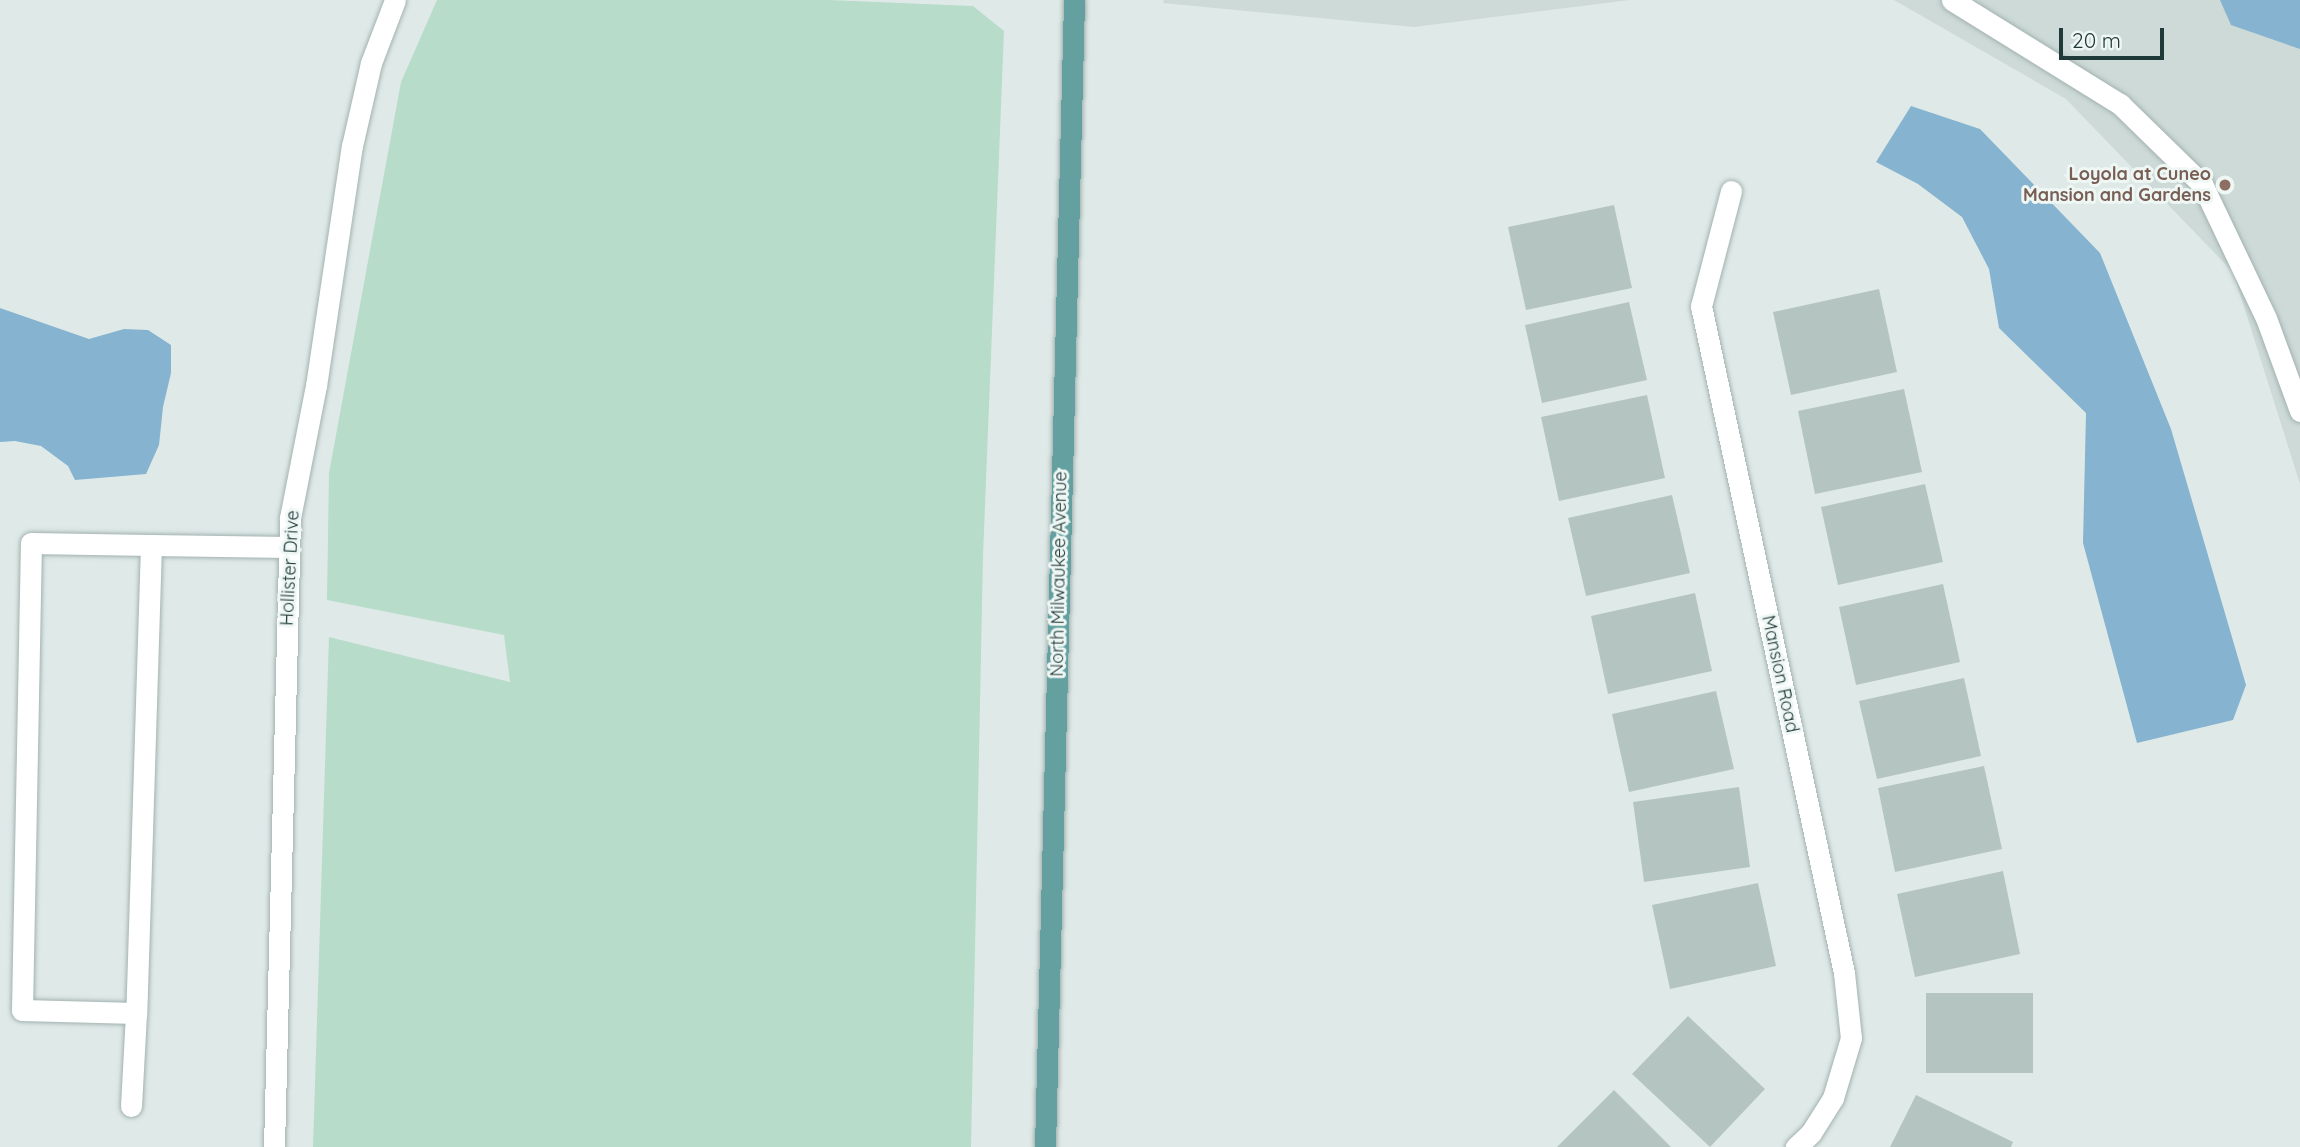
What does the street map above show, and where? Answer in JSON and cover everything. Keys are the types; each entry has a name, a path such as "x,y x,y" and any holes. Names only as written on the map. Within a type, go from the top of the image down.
{"main road":[{"name":"North Milwaukee Avenue","path":"1045,1147 1074,0"}],"street":[{"name":"Hollister Drive","path":"274,1147 290,518 316,386 352,146 371,63 395,0"},
{"path":"1952,0 2120,104 2202,184 2266,318 2300,411"},
{"name":"Mansion Road","path":"1731,191 1701,306 1843,973 1851,1038 1833,1098 1811,1133 1796,1147"},
{"path":"136,1013 22,1010 31,543 289,547"},
{"path":"131,1106 150,545"}],"shaded area":[{"path":"1164,0 1630,0 1414,27 1163,3"},
{"name":"Loyola at Cuneo Mansion and Gardens","path":"1894,0 2300,0 2300,484 2233,272 2066,99"}],"green space":[{"path":"437,0 829,0 973,6 1004,31 983,556 971,1147 313,1147 329,637 510,682 504,635 327,600 329,473 401,82"}],"water":[{"path":"2220,0 2300,0 2300,49 2231,25"},
{"path":"1911,106 1980,129 2100,253 2171,429 2246,685 2233,720 2137,743 2083,543 2086,413 1999,328 1989,269 1962,217 1918,184 1876,162"},
{"path":"0,308 89,339 124,329 148,330 171,345 171,373 163,407 159,445 146,474 75,480 68,466 41,446 15,441 0,442"}],"building":[{"path":"1614,205 1632,288 1526,310 1508,227"},
{"path":"1879,289 1897,372 1791,395 1773,312"},
{"path":"1629,302 1647,380 1542,403 1525,325"},
{"path":"1904,389 1922,472 1815,494 1798,411"},
{"path":"1647,395 1665,478 1559,501 1541,417"},
{"path":"1925,484 1943,562 1838,585 1821,507"},
{"path":"1672,495 1690,573 1586,596 1568,518"},
{"path":"1943,584 1960,662 1856,685 1839,607"},
{"path":"1695,593 1712,671 1608,694 1591,616"},
{"path":"1964,678 1981,756 1877,779 1859,701"},
{"path":"1716,691 1734,769 1629,792 1612,714"},
{"path":"1984,766 2002,849 1895,872 1878,788"},
{"path":"1739,787 1750,867 1644,882 1633,802"},
{"path":"2003,871 2020,954 1915,977 1897,894"},
{"path":"1758,883 1776,966 1670,989 1652,905"},
{"path":"1926,993 2033,993 2033,1073 1926,1073"},
{"path":"1688,1016 1765,1089 1710,1147 1632,1074"},
{"path":"1614,1090 1671,1147 1557,1147"},
{"path":"1916,1095 2013,1142 2011,1147 1890,1147"}],"place":[{"name":"Loyola at Cuneo Mansion and Gardens","path":"2225,185"}]}
